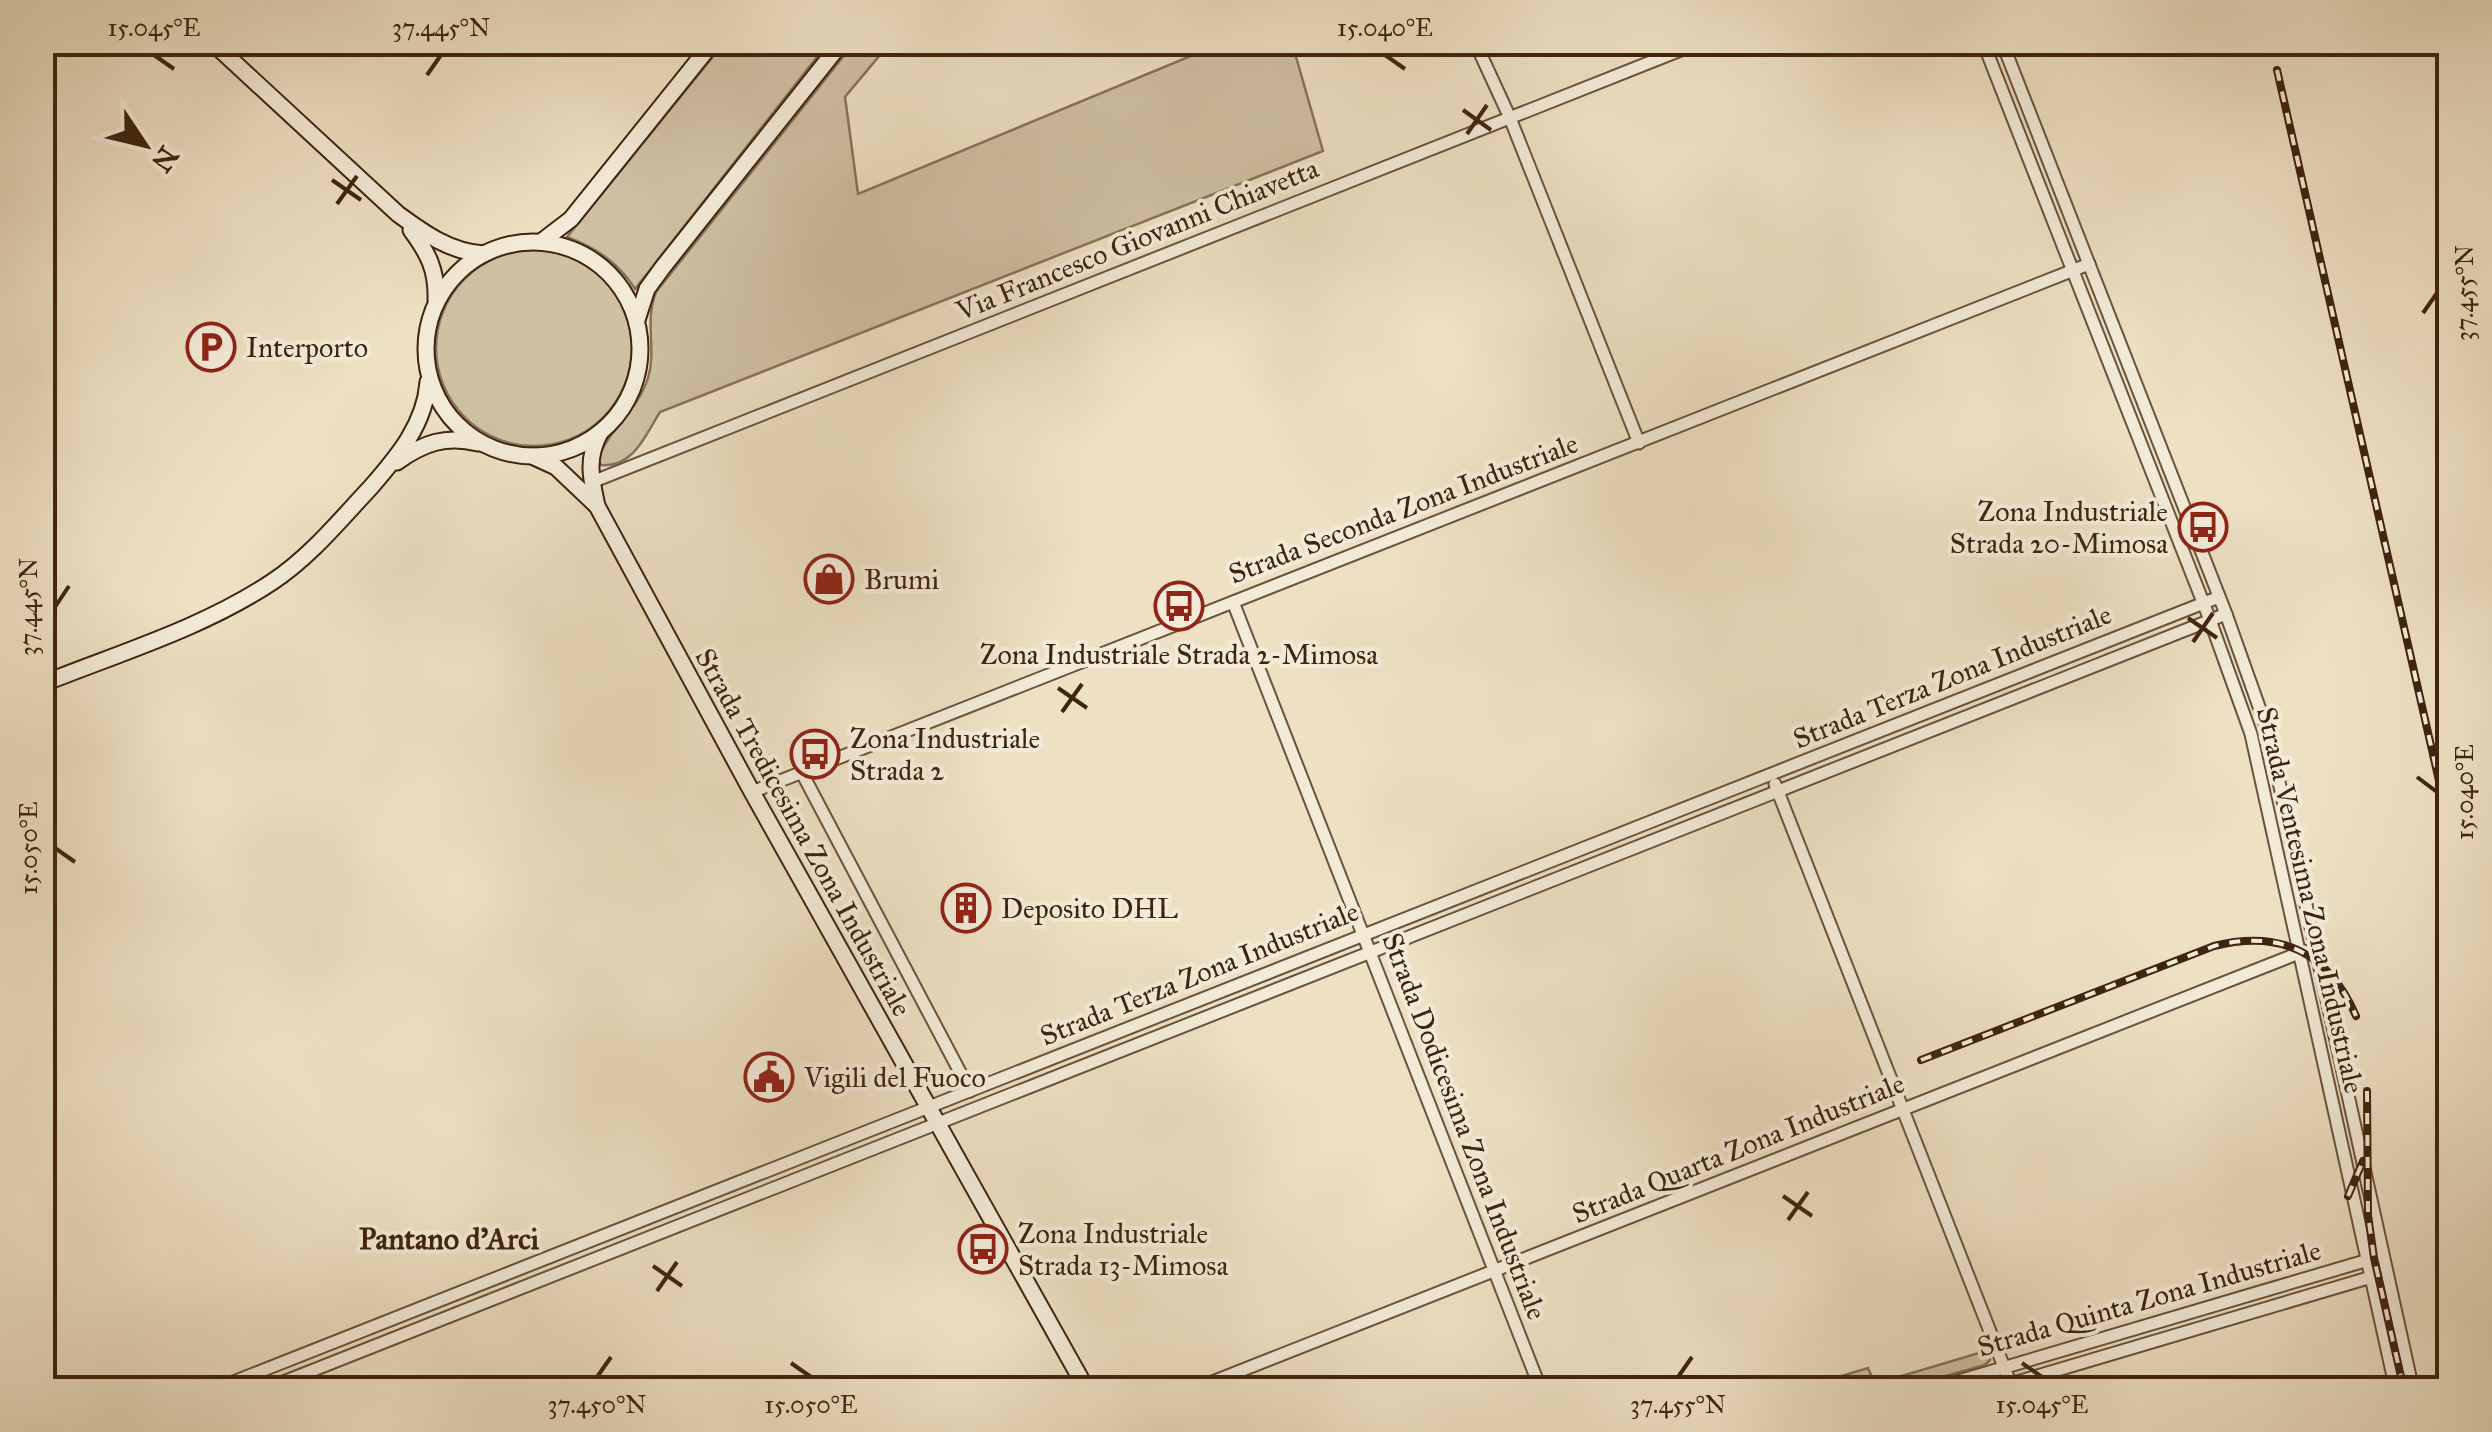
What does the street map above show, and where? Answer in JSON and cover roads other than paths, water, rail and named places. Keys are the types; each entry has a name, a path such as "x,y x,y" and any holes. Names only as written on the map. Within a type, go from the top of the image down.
{"main road":[{"path":"212,42 398,214 456,249 484,254"},
{"path":"541,242 572,219 713,42"},
{"path":"596,506 589,463 591,449 619,412 634,382 640,349 640,305 663,266 842,42"},
{"path":"42,684 224,610 275,580 326,536 386,470 422,413 429,374 427,334 436,304 430,254 398,214"},
{"path":"436,304 456,275 484,254 508,245 541,242 574,250 602,268 624,293 637,324"},
{"path":"429,374 452,419 484,444"},
{"path":"386,470 417,447 438,440 462,439 532,456 566,451 602,430"},
{"path":"532,456 556,468 596,506"},
{"name":"Strada Tredicesima Zona Industriale","path":"596,506 1087,1390"}],"street":[{"path":"1475,42 1510,118 1639,443"},
{"name":"Via Francesco Giovanni Chiavetta","path":"592,482 1701,42"},
{"name":"Strada Ventesima Zona Industriale","path":"1983,42 2251,734 2396,1390"},
{"name":"Strada Ventesima Zona Industriale","path":"2002,42 2226,614 2268,732 2413,1390"},
{"name":"Strada Seconda Zona Industriale","path":"752,792 2089,264"},
{"path":"2145,454 2161,448"},
{"path":"2174,527 2189,521"},
{"name":"Strada Terza Zona Industriale","path":"213,1390 2219,597"},
{"name":"Strada Dodicesima Zona Industriale","path":"1233,602 1542,1390"},
{"name":"Strada Terza Zona Industriale","path":"263,1390 2226,614"},
{"path":"2156,622 2162,639"},
{"path":"2061,660 2068,676"},
{"path":"1826,753 1832,770"},
{"path":"802,773 970,1091"},
{"path":"1771,774 2012,1386"},
{"path":"2270,824 2287,819"},
{"path":"1547,862 1553,879"},
{"name":"Strada Quarta Zona Industriale","path":"1192,1390 2301,951 2317,948"},
{"path":"2314,1017 2330,1013"},
{"path":"1080,1048 1085,1066"},
{"path":"2322,1054 2338,1050"},
{"name":"Strada Quinta Zona Industriale","path":"1928,1390 2383,1255"},
{"path":"536,1262 543,1279"},
{"name":"Strada Quinta Zona Industriale","path":"1990,1390 2387,1272"},
{"path":"2203,1308 2208,1325"}],"railway":[{"path":"2277,70 2450,829"},
{"path":"1921,1060 2214,946 2238,942 2261,941 2300,951 2332,976 2356,1016"},
{"path":"2367,1091 2368,1215 2404,1390"},
{"path":"2348,1196 2363,1161"}],"place":[{"name":"Interporto","path":"211,347"},
{"name":"Zona Industriale Strada 20-Mimosa","path":"2203,527"},
{"name":"Brumi","path":"829,579"},
{"name":"Zona Industriale Strada 2-Mimosa","path":"1179,606"},
{"name":"Zona Industriale Strada 2","path":"815,754"},
{"name":"Deposito DHL","path":"966,908"},
{"name":"Vigili del Fuoco","path":"769,1077"},
{"name":"Zona Industriale Strada 13-Mimosa","path":"983,1249"}],"district":[{"name":"Pantano d'Arci","path":"449,1239"}]}
